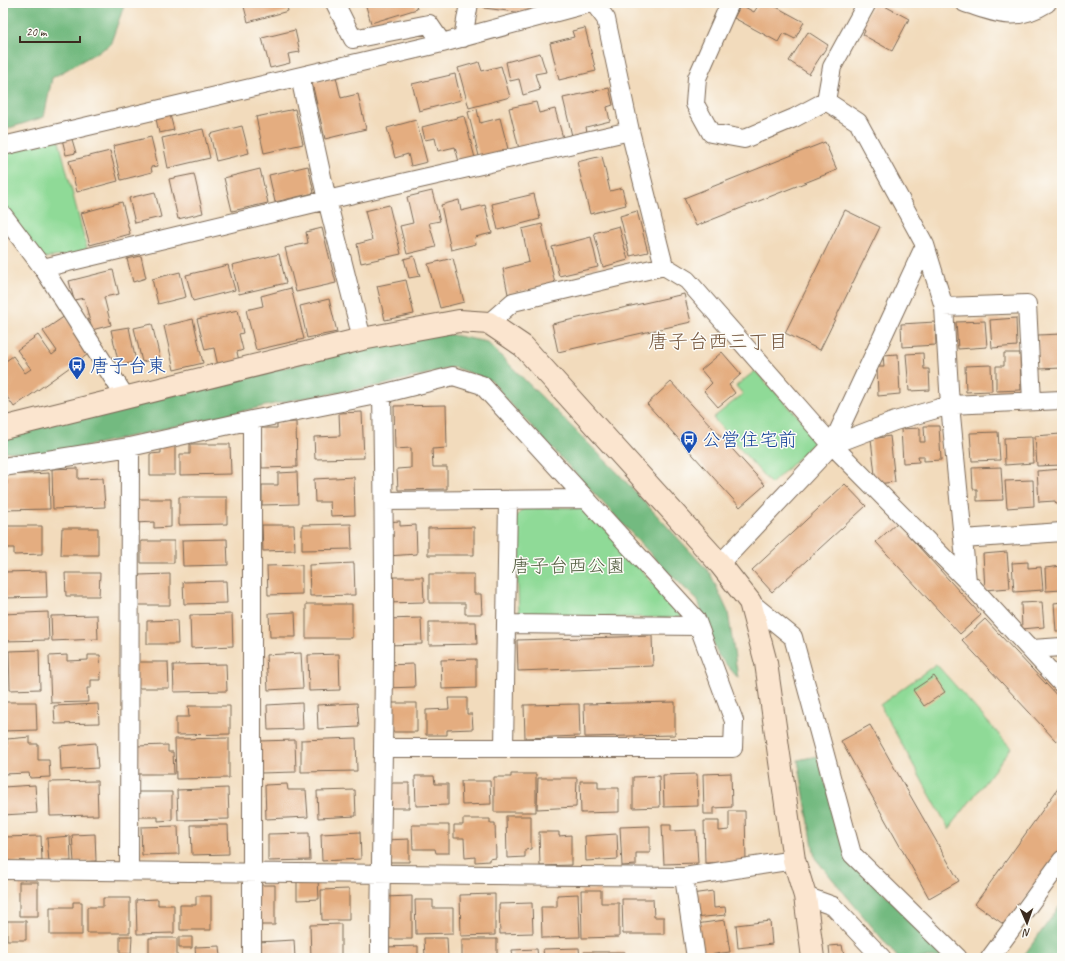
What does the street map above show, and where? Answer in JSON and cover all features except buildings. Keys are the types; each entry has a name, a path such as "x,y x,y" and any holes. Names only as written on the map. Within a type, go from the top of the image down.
{"street":[{"path":"352,3 338,11 352,38 429,24 442,43"},
{"path":"463,38 469,3"},
{"path":"3,146 463,38 590,3"},
{"path":"594,3 606,19 630,131 664,266 687,280 832,445 967,580 1032,649 1062,684"},
{"path":"730,3 697,78 695,104 711,133 744,139 794,118 826,101"},
{"path":"826,101 832,67 867,3"},
{"path":"965,3 1004,15 1025,13 1047,3"},
{"path":"300,77 327,200 362,339"},
{"path":"826,101 858,122 925,245 944,307 950,405 967,580"},
{"path":"43,268 327,200 630,131"},
{"path":"3,215 43,268 126,398"},
{"path":"720,564 832,445 925,245"},
{"path":"489,324 513,302 664,266"},
{"path":"944,307 1027,304 1032,401"},
{"path":"5,425 126,398 362,339 459,321 489,324 523,346 720,564 750,602 793,637 852,854 958,958"},
{"path":"3,467 130,447 252,420 382,394 453,376 482,385 696,619 734,721 733,748 383,748"},
{"path":"380,958 384,501 382,394"},
{"path":"832,445 896,421 950,405 1062,400"},
{"path":"252,420 252,958"},
{"path":"129,872 130,447"},
{"path":"384,501 508,501 586,499"},
{"path":"504,747 508,501"},
{"path":"963,539 1062,532"},
{"path":"750,602 766,663 794,860 805,896 813,958"},
{"path":"506,624 698,626"},
{"path":"1032,649 1062,647"},
{"path":"3,870 684,877 794,860"},
{"path":"990,958 1062,860"},
{"path":"684,877 696,958"},
{"path":"805,896 833,906 882,958"}],"green space":[{"path":"3,3 125,3 110,45 52,78 44,117 3,130"},
{"path":"58,137 88,253 44,258 3,204 3,149"},
{"path":"443,333 487,342 616,471 710,573 728,612 738,678 718,655 698,601 660,564 506,399 492,381 454,367 383,385 292,400 47,455 3,451 3,436 382,344"},
{"path":"755,371 814,433 815,442 771,484 713,418 743,394 736,386"},
{"name":"唐子台西公園","path":"525,507 587,508 683,618 519,616 515,517"},
{"path":"936,664 1011,748 949,829 880,705"},
{"path":"817,756 849,859 951,958 898,958 815,858 798,760"},
{"path":"1062,903 1062,958 1022,958"}],"place":[{"name":"唐子台東","path":"77,380"},
{"name":"公営住宅前","path":"689,454"}],"district":[{"name":"唐子台西三丁目","path":"718,341"}]}
